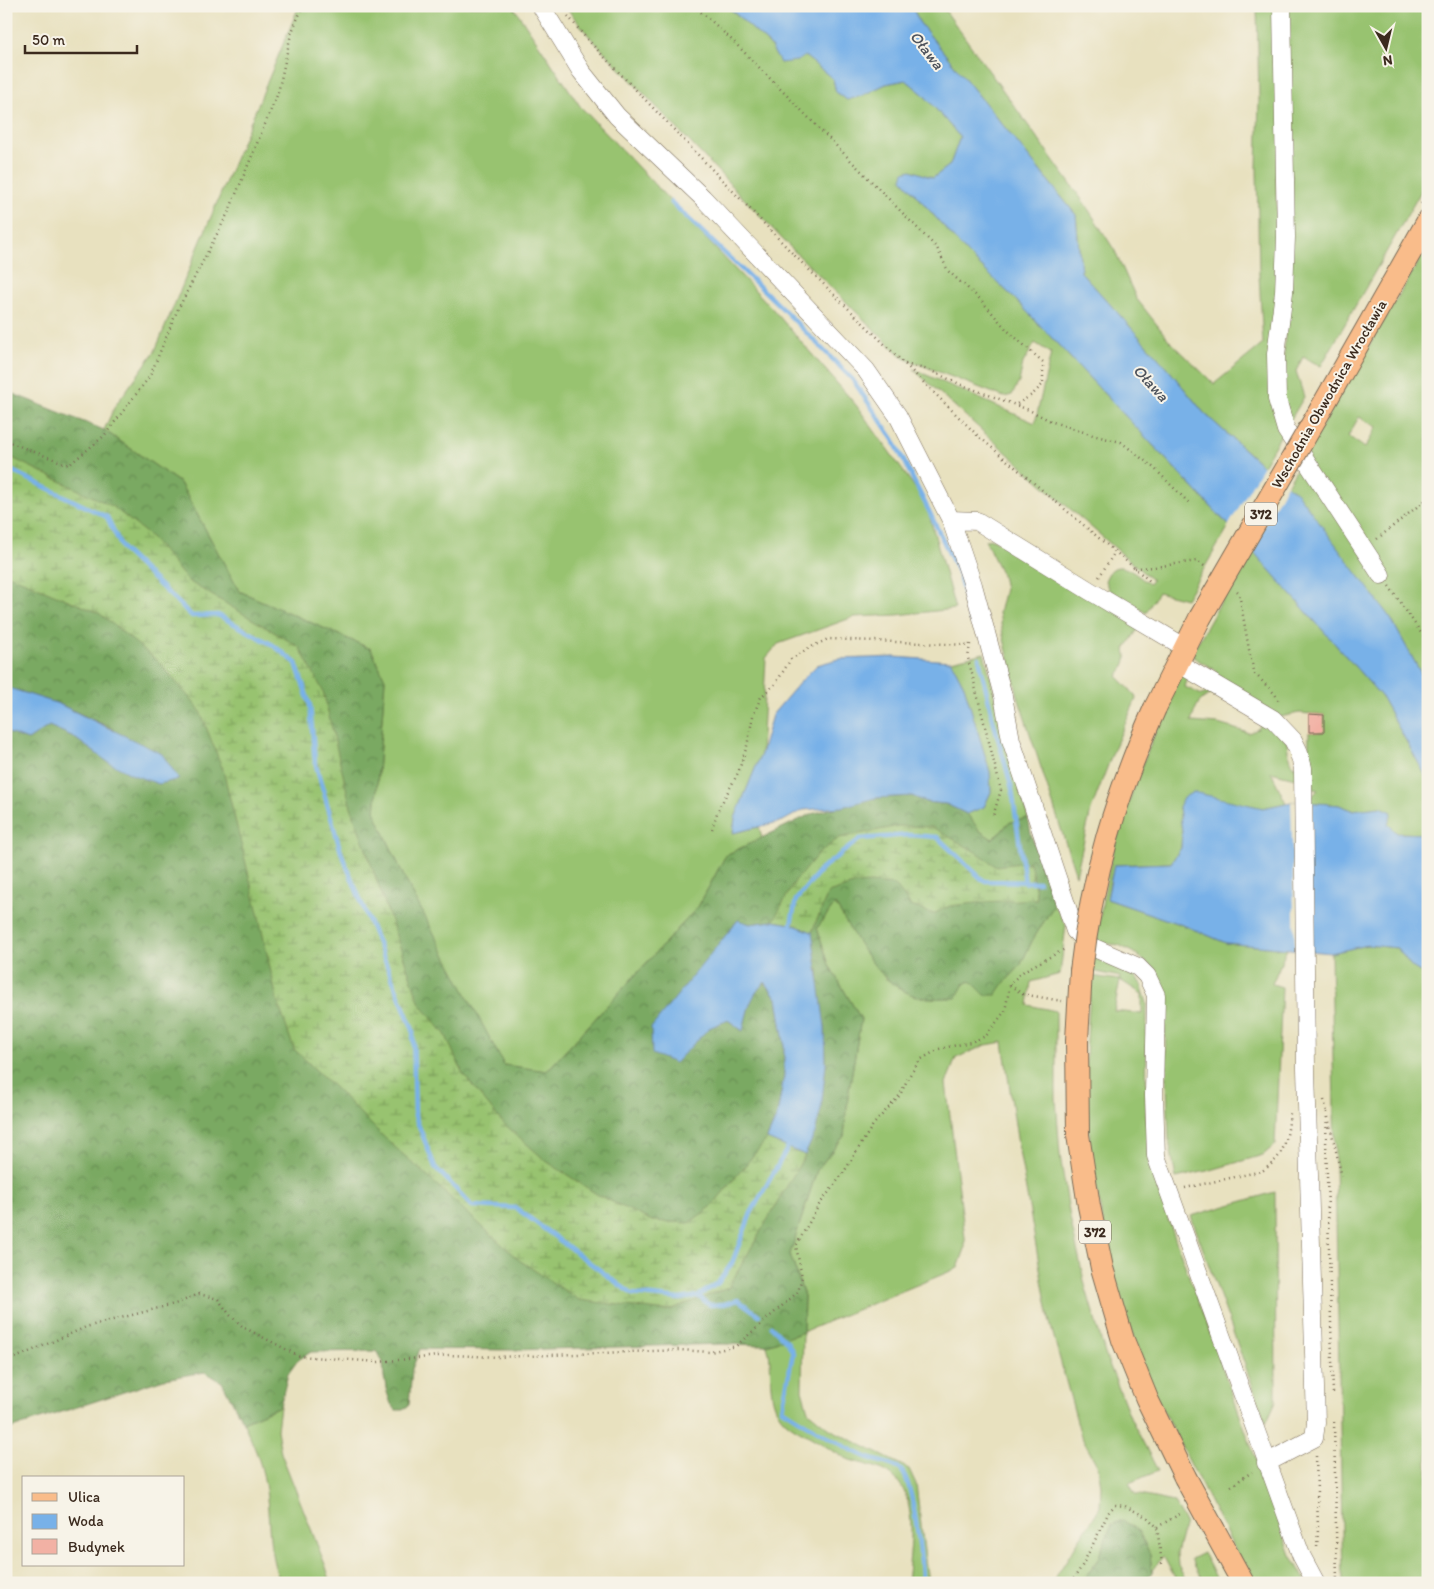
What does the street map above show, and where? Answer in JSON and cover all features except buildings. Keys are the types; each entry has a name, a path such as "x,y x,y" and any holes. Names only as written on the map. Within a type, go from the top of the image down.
{"main road":[{"name":"Wschodnia Obwodnica Wrocławia","path":"1243,1583 1185,1477 1147,1399 1123,1340 1102,1268 1078,1135 1077,1040 1086,926 1112,818 1130,765 1155,708 1200,618 1428,221"}],"street":[{"path":"541,6 580,70 617,116 703,198 866,370 898,416 951,520 978,602 1003,696 1011,740 1055,866 1075,931 1082,940 1100,951 1138,967 1147,976 1156,995 1154,1096 1156,1156 1266,1463 1301,1555 1314,1579"},
{"path":"1282,6 1286,238 1284,292 1276,354 1277,400 1286,430 1381,575"},
{"path":"951,520 977,522 1090,591 1273,719 1293,740 1298,750 1303,768 1306,1069 1316,1423 1314,1438 1266,1463"}],"path":[{"path":"6,441 69,465 104,436 150,376 177,311 229,211 278,93 291,34 303,6"},
{"path":"693,6 734,42 938,248 948,271 980,299 1007,330 1043,362 1043,384 1032,395 1015,405"},
{"path":"565,13 586,38 797,258 977,435 1151,582"},
{"path":"903,363 928,370 1053,422 1120,442 1154,468 1189,503"},
{"path":"1364,549 1428,498"},
{"path":"1090,591 1115,552"},
{"path":"1134,568 1154,567 1197,560 1211,571"},
{"path":"1381,575 1428,643"},
{"path":"1232,588 1239,593 1255,674 1275,694 1284,712 1286,732"},
{"path":"712,830 718,810 738,773 747,746 752,716 761,697 776,684 791,659 828,639 968,644"},
{"path":"968,658 1001,790 993,816"},
{"path":"6,1362 86,1327 178,1303 199,1294 218,1299 230,1315 243,1326 299,1356 378,1362 450,1355 498,1356 680,1350 710,1352 736,1346 798,1292 802,1277 796,1246 819,1205 842,1175 873,1125 900,1095 920,1060 938,1049 971,1042 986,1036 1006,1011 1010,985 1015,979 1025,970 1082,940"},
{"path":"1010,985 1022,994 1064,1002"},
{"path":"1323,1094 1342,1177"},
{"path":"1169,1192 1262,1171 1270,1166 1284,1148 1290,1111"},
{"path":"1314,1438 1318,1529 1314,1579"},
{"path":"1231,1486 1248,1474"},
{"path":"1071,1583 1082,1566 1109,1512 1115,1505 1125,1506 1148,1518 1157,1527 1162,1564"},
{"path":"1157,1527 1180,1514"},
{"path":"1336,1552 1337,1583"}],"green space":[{"path":"299,6 513,6 580,106 770,306 856,405 926,503 955,609 854,617 778,644 766,658 761,754 735,818 733,833 759,827 762,838 726,855 698,907 547,1071 503,1065 406,881 375,813 385,679 371,649 239,591 180,483 104,430 115,406 155,351"},
{"path":"565,6 727,6 770,45 780,63 805,56 833,79 836,92 847,100 861,96 886,84 906,80 923,94 960,137 950,165 933,178 911,170 902,179 967,253 1015,299 1229,526 1186,599 1158,592 1146,613 1109,590 1105,581 1114,568 1126,568 1149,584 1152,580 913,369 1035,423 1051,353 1035,343 1023,363 1019,382 1012,395 1004,397 903,358 787,244 589,36"},
{"path":"912,6 942,6 1085,204 1115,251 1136,298 1169,340 1214,384 1263,344 1259,275 1257,167 1259,100 1257,6 1428,6 1428,179 1321,366 1303,357 1296,371 1304,397 1288,424 1282,400 1292,174 1276,175 1282,433 1263,466 1204,413 1168,369 1081,272 1076,215 919,22"},
{"path":"1428,246 1428,686 1391,619 1287,485","holes":["1359,417 1377,427 1365,448 1348,436"]},
{"path":"6,391 104,430 180,483 239,591 371,649 385,679 375,813 406,881 504,1065 547,1071 698,907 726,855 811,814 875,798 912,796 926,802 946,804 967,814 980,831 992,839 1008,823 1028,818 1031,834 1054,905 1032,941 1020,966 996,995 985,995 971,981 964,984 956,998 915,996 897,987 876,967 866,955 835,904 817,928 829,965 861,1019 848,1096 844,1136 817,1170 790,1254 804,1296 803,1332 767,1345 723,1344 512,1350 420,1349 412,1369 409,1405 403,1410 396,1410 391,1404 384,1377 383,1362 376,1351 311,1352 298,1360 288,1374 280,1406 243,1422 222,1382 205,1372 164,1379 6,1430 6,732 28,740 49,726 72,736 108,762 113,729 59,704 6,687","holes":["738,920 750,924 773,921 818,968 819,994 825,1027 826,1064 821,1109 767,1138 777,1116 784,1076 784,1042 777,998 764,982 749,1005 743,1031 728,1020 709,1028 723,939"]},
{"path":"6,455 112,506 151,537 188,581 299,647 323,691 350,804 420,1004 445,1034 463,1074 502,1122 546,1161 598,1195 652,1221 689,1223 711,1207 767,1139 805,1155 728,1288 667,1311 579,1300 519,1260 385,1138 294,1049 277,1000 223,770 199,709 160,663 99,613 6,574"},
{"path":"993,539 1140,626 1125,649 1125,663 1117,676 1135,695 1136,699 1114,749 1091,810 1076,875 1019,700 999,613 1005,589 1002,575 985,540"},
{"path":"1251,549 1381,696 1428,780 1428,834 1397,833 1388,824 1381,807 1352,810 1339,805 1306,802 1318,790 1308,788 1309,732 1324,732 1324,715 1299,713 1280,717 1223,684 1215,670 1193,657 1193,651"},
{"path":"984,653 1028,818 1008,823 992,839 980,831 967,814 984,807 991,792 990,772 964,686 951,661"},
{"path":"1189,674 1185,687 1202,695 1215,690 1231,702 1213,694 1208,696 1200,701 1191,722 1218,724 1249,733 1258,729 1264,720 1287,741 1288,752 1293,766 1299,766 1299,779 1271,772 1286,803 1263,808 1228,801 1179,807 1182,831 1181,848 1171,863 1115,865 1110,881 1107,899 1188,927 1226,943 1287,949 1272,984 1282,987 1275,1145 1263,1155 1176,1178 1169,1141 1165,1027 1160,990 1156,978 1150,966 1136,954 1119,945 1096,942 1110,866 1117,836 1128,803 1179,676"},
{"path":"899,826 932,827 981,855 995,866 1030,862 1037,899 950,906 933,914 911,906 895,885 856,884 828,893 812,932 791,924 773,921 795,881 819,853 839,838"},
{"path":"835,904 866,954 886,979 911,994 971,981 985,995 1004,983 1020,966 1032,941 1054,905 1066,925 1060,974 1031,982 1028,1005 1056,1011 1056,1099 1060,1155 1070,1218 1085,1285 1105,1354 1131,1419 1158,1471 1129,1483 1135,1494 1174,1502 1185,1523 1177,1553 1178,1566 1188,1583 1178,1583 1163,1556 1152,1572 1150,1554 1112,1524 1097,1561 1082,1583 1052,1583 1100,1507 1101,1486 1098,1467 1081,1436 1049,1319 1018,1145 1003,1042 986,1045 956,1058 946,1083 965,1238 965,1249 958,1268 803,1332 804,1296 790,1254 817,1170 844,1136 848,1096 861,1019 829,965 817,928"},
{"path":"1367,945 1397,948 1412,967 1428,977 1428,1583 1343,1583 1331,953"},
{"path":"1093,958 1122,968 1135,976 1141,984 1147,1003 1146,1114 1150,1163 1168,1219 1291,1555 1307,1583 1252,1583 1154,1393 1120,1301 1093,1174 1087,1107 1086,1056 1091,976 1119,980 1120,977 1092,971","holes":["1120,980 1142,994 1142,1014 1114,1011"]},
{"path":"1275,1192 1276,1401 1266,1423 1191,1216"},
{"path":"803,1332 802,1390 808,1411 830,1429 909,1469 916,1484 928,1583 907,1583 911,1523 905,1493 898,1481 883,1470 850,1460 836,1453 789,1424 781,1417 774,1404 767,1345"},
{"path":"280,1406 277,1430 281,1453 331,1583 281,1583 276,1571 271,1547 267,1496 263,1476 256,1452 243,1422"},
{"path":"1123,1520 1139,1532 1150,1554 1152,1572 1144,1583 1082,1583 1097,1561 1112,1524"},
{"path":"1203,1553 1219,1583 1204,1583 1191,1559"}],"water":[{"name":"Oława","path":"727,6 912,6 919,22 1076,215 1081,272 1168,369 1204,413 1257,461 1298,494 1391,619 1428,686 1428,780 1381,696 1251,549 1015,299 967,253 902,179 904,172 911,170 933,178 950,165 960,137 923,94 906,80 886,84 861,96 847,100 836,92 833,79 805,56 797,61 780,63 770,45"},
{"path":"895,657 951,661 964,686 990,772 991,792 984,807 967,814 946,804 926,802 912,796 875,798 842,807 803,810 783,821 733,833 735,818 761,754 772,715 801,681 817,665 838,659"},
{"path":"6,687 59,704 162,754 179,779 159,784 133,775 108,762 72,736 49,726 28,740 6,732"},
{"path":"1193,792 1263,808 1291,802 1339,805 1352,810 1381,807 1392,812 1388,824 1397,833 1428,834 1428,977 1412,967 1397,948 1367,945 1331,953 1226,943 1188,927 1107,899 1114,865 1171,863 1181,848 1182,831 1179,807 1183,798"},
{"path":"738,920 750,924 773,921 791,924 812,932 825,1027 826,1064 821,1109 815,1133 805,1155 767,1139 777,1116 784,1076 784,1042 777,998 765,982 753,999 743,1031 728,1020 709,1028 675,1063 652,1054 651,1028"}],"pier":[{"path":"1264,464 1288,483 1250,551 1227,528"},
{"path":"1291,802 1306,802 1311,954 1295,952"}],"waterway":[{"path":"671,202 781,307 853,380 893,439 929,511 958,572 971,622"},
{"path":"6,468 107,517 123,550 192,616 218,615 273,645 296,663 310,705 315,762 341,852 413,1030 415,1116 435,1167 472,1206 516,1208 632,1294 680,1299 698,1296 718,1283 732,1263 751,1213 789,1142"},
{"path":"979,658 993,720 1012,789 1025,883"},
{"path":"791,928 796,900 821,869 860,839 909,835 937,837 984,881 1039,882"},
{"path":"698,1296 710,1305 738,1300 759,1315"},
{"path":"771,1326 788,1343 793,1353 782,1409 855,1452 898,1468 906,1478 916,1524 922,1583"}]}
